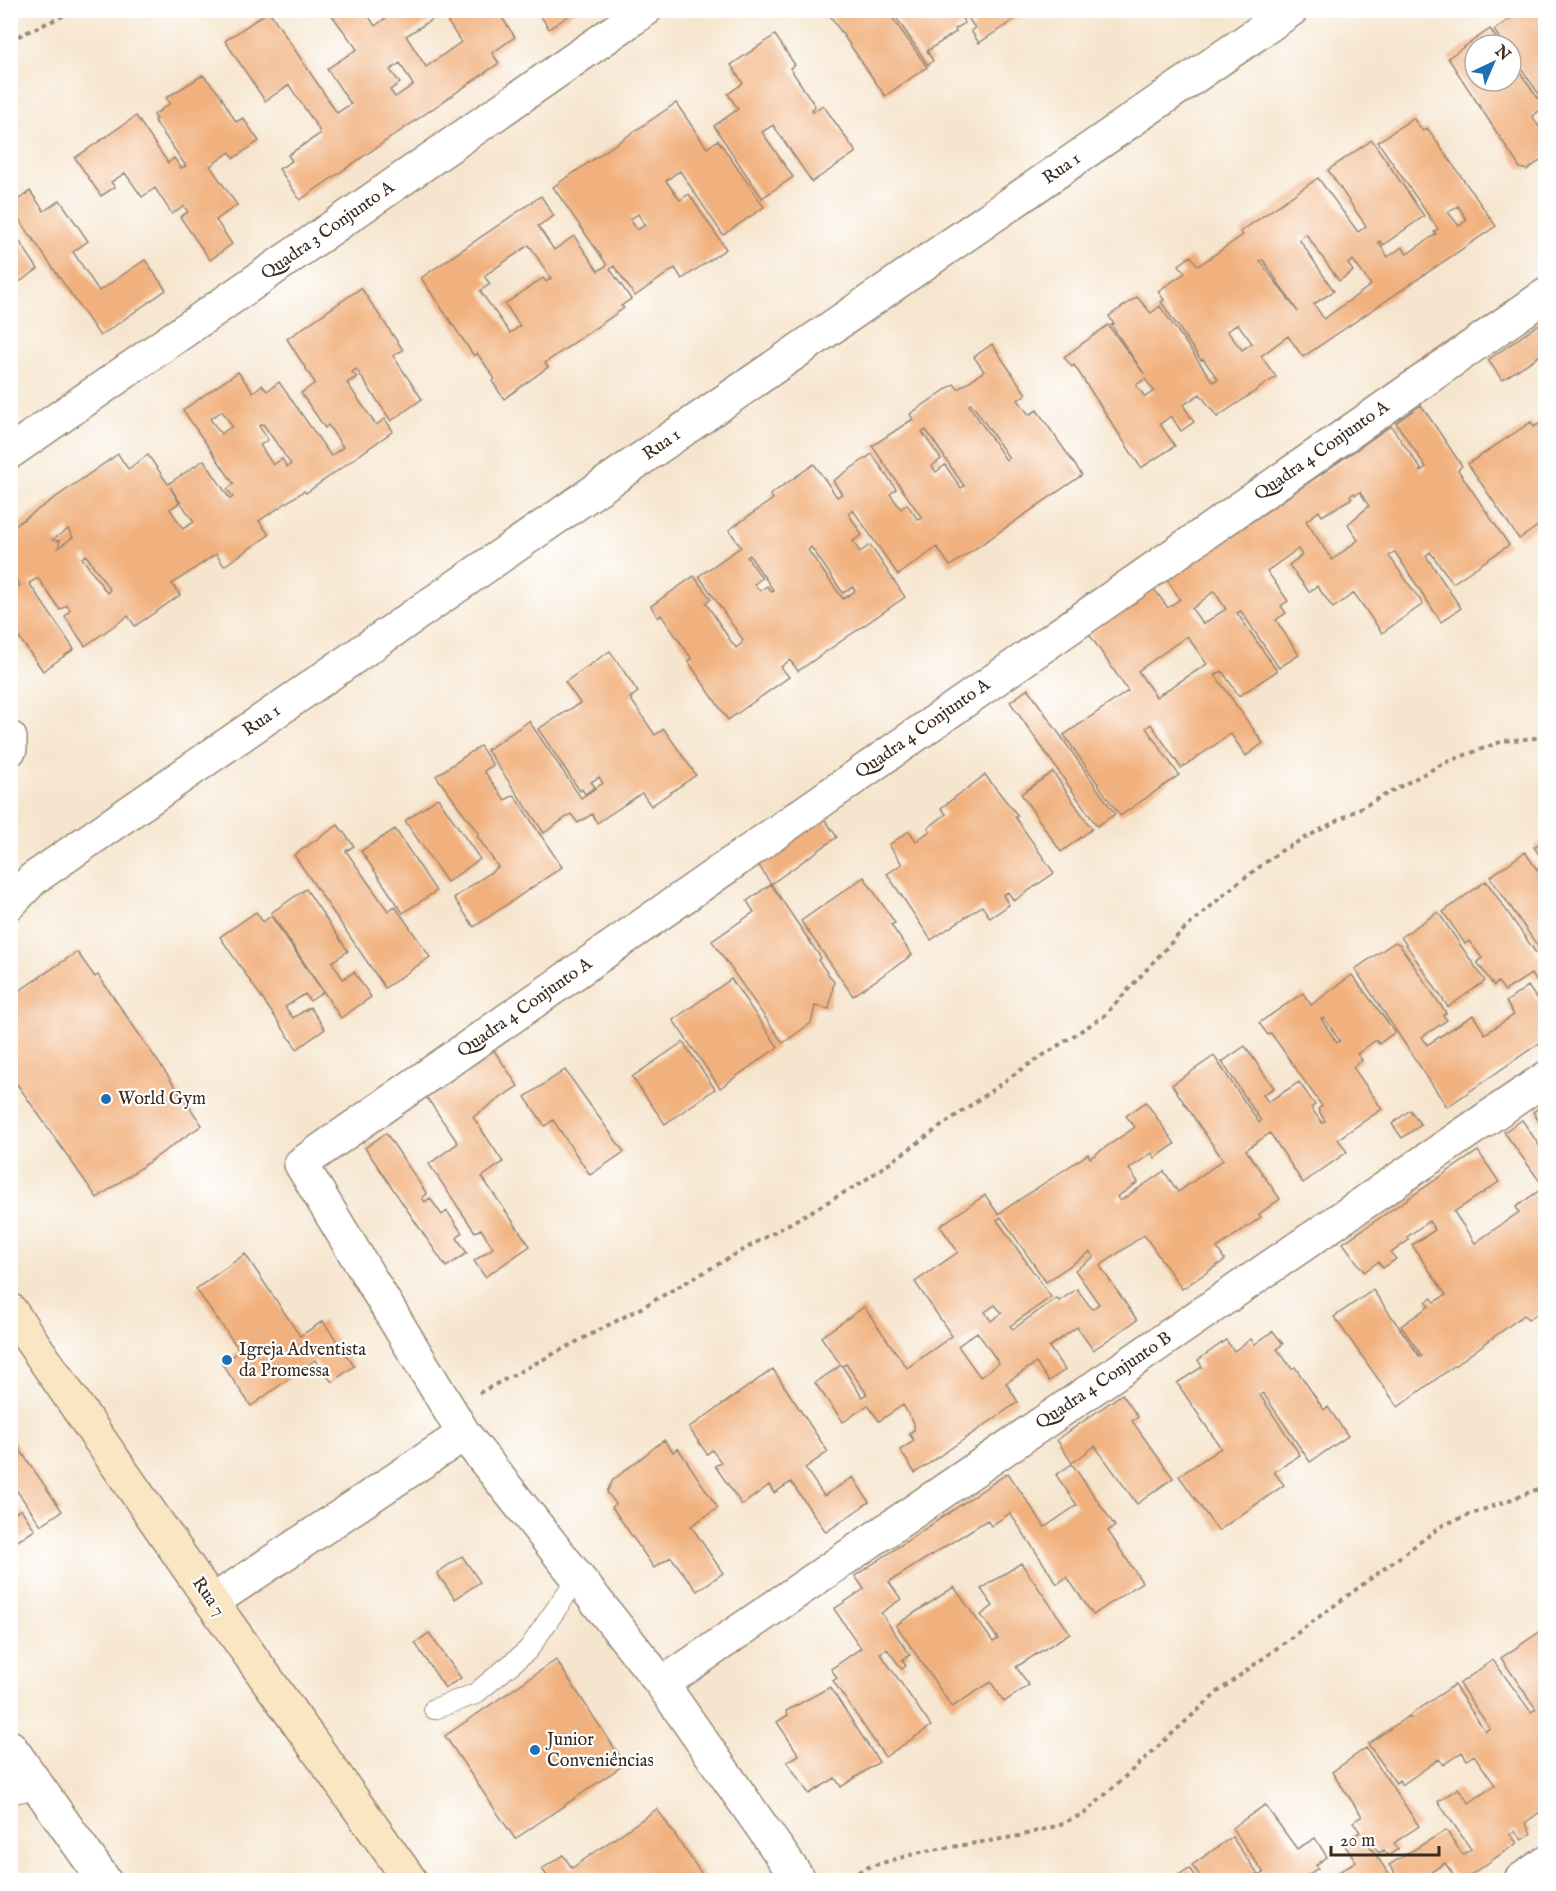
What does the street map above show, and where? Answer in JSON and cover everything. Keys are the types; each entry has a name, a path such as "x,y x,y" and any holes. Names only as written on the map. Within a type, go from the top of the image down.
{"main road":[{"name":"Rua 7","path":"10,1310 212,1602 410,1881"}],"street":[{"name":"Quadra 3 Conjunto A","path":"10,452 645,10"},
{"name":"Rua 1","path":"10,903 22,883 1291,10"},
{"name":"Quadra 4 Conjunto A","path":"457,1422 301,1164 1545,295"},
{"path":"10,738 10,749"},
{"name":"Quadra 4 Conjunto B","path":"662,1684 1545,1078"},
{"path":"212,1602 457,1422 662,1684 799,1881"},
{"path":"10,1747 25,1789 104,1881"},
{"path":"1521,1881 1545,1863"}],"lane":[{"path":"434,1709 475,1694 528,1650 578,1577"}],"path":[{"path":"10,40 76,10"},
{"path":"457,1422 640,1308 861,1183 1010,1077 1104,1016 1180,933 1234,885 1281,851 1444,763 1503,741 1545,737"},
{"path":"842,1881 868,1868 921,1852 1019,1836 1056,1826 1085,1813 1219,1691 1443,1525 1545,1486"}],"building":[{"path":"328,10 365,10 375,26 394,12 393,10 497,10 515,37 492,53 499,63 300,200 279,169 292,161 288,155 320,134 318,128 289,85 265,101 225,41 269,11 337,113 351,104 327,69 357,49","holes":["442,13 461,42 426,67 406,36","400,63 413,85 395,97 390,90 400,83 390,70"]},
{"path":"537,10 577,10 549,29"},
{"path":"826,10 887,10 927,67 885,96"},
{"path":"891,10 957,10 965,23 955,29 956,32 927,51 933,61 928,65"},
{"path":"963,10 1022,10 1024,13 979,43 971,31 975,28"},
{"path":"1523,10 1539,10 1545,20 1545,98 1543,95 1541,97 1523,71 1523,33 1496,33 1494,30"},
{"path":"775,35 795,65 790,68 815,106 812,109 813,112 823,105 856,152 812,182 773,125 762,132 793,177 762,198 714,126 738,109 728,94 743,83 731,65"},
{"path":"1463,48 1463,81 1448,58"},
{"path":"203,75 219,93 236,122 243,118 259,141 234,158 230,152 210,166 237,205 216,220 232,244 210,260 180,217 188,212 184,206 172,214 155,188 142,197 125,173 111,182 115,187 101,196 75,158 136,116 168,163 174,158 181,168 186,166 154,120 156,119 154,115 170,103 166,98"},
{"path":"1523,77 1541,103 1545,100 1545,107 1532,116 1545,136 1545,157 1527,170 1520,168 1471,93 1523,93"},
{"path":"676,103 707,148 718,140 764,207 723,235 680,171 675,174 666,181 680,200 689,194 726,249 682,279 675,268 635,296 614,266 610,269 631,299 621,306 624,308 545,363 548,367 504,399 492,381 495,379 477,353 474,356 421,278 541,196 554,216 538,226 554,250 574,236 598,271 607,265 553,187","holes":["638,214 645,225 637,230 630,219","529,245 551,278 546,282 543,278 505,304 520,326 510,333 480,291 490,284 484,276"]},
{"path":"1413,118 1423,131 1427,128 1496,226 1303,357 1288,336 1261,356 1276,377 1217,417 1200,394 1183,405 1194,422 1181,431 1171,416 1160,424 1175,446 1141,468 1074,365 1072,367 1064,357 1108,325 1145,375 1111,325 1114,324 1109,316 1137,297 1151,313 1160,306 1213,382 1218,379 1203,359 1201,360 1161,302 1164,300 1158,291 1185,273 1179,265 1191,256 1198,266 1243,235 1240,232 1318,178 1358,232 1366,226 1328,170 1372,140 1424,216 1383,245 1380,241 1378,242 1388,257 1402,247 1407,254 1436,234 1434,232 1438,229 1378,142","holes":["1458,206 1467,220 1459,226 1448,212","1306,234 1339,281 1353,271 1348,264 1353,260 1371,285 1324,319 1314,304 1334,291 1299,239","1263,260 1298,312 1260,261","1238,324 1252,343 1242,350 1227,331","1145,379 1154,391 1145,397 1136,385"]},
{"path":"30,191 44,211 60,200 88,241 73,252 99,291 145,260 166,290 100,336 10,206"},
{"path":"10,227 38,269 15,285 10,278"},
{"path":"361,288 403,350 393,356 422,399 391,421 356,369 352,372 357,377 347,383 376,425 385,419 393,431 306,493 304,491 259,521 269,535 224,566 216,554 172,584 180,595 135,626 128,616 85,646 65,617 70,610 67,605 60,610 38,578 29,583 74,649 43,671 10,625 10,593 20,585 10,571 10,529 118,454 128,469 148,455 168,484 204,460 230,499 233,497 227,489 234,484 183,410 238,372 253,392 262,385 267,391 279,382 331,456 343,447 328,425 325,428 301,393 315,383 287,339","holes":["222,411 232,426 221,434 210,419","263,424 291,464 287,467 282,459 273,465 260,445 268,440 259,426","170,487 194,522 183,529 170,509 179,503","68,529 73,537 58,548 60,541 52,540","86,555 110,590 107,593 82,558"]},
{"path":"1545,320 1545,352 1502,380 1488,360"},
{"path":"992,344 1026,394 1018,400 1029,415 1037,410 1082,475 950,566 937,547 898,575 853,510 848,513 862,535 853,541 860,552 870,545 905,597 798,671 790,660 781,667 789,677 728,720 688,661 692,659 661,615 658,618 651,606 694,576 711,599 706,603 728,637 736,648 741,644 743,640 699,576 741,547 729,530 773,499 770,495 814,464 837,497 842,494 833,481 872,454 896,489 890,494 901,509 907,504 918,520 922,518 872,446 913,419 910,414 954,384 958,389 984,371 974,357","holes":["971,403 1009,458 1006,460 969,405","926,430 964,486 961,488 945,465 936,472 932,466 941,459 922,432","811,547 843,593 853,587 855,591 843,599 808,550","749,555 774,591 772,592 767,586 760,591 754,584 762,578 747,557"]},
{"path":"1421,405 1462,466 1458,470 1509,545 1453,583 1430,552 1426,556 1461,608 1441,622 1395,552 1389,556 1423,604 1382,633 1354,593 1333,608 1317,586 1309,592 1289,565 1302,555 1298,549 1267,571 1288,601 1281,606 1286,613 1276,620 1299,655 1279,668 1241,611 1237,613 1277,671 1239,696 1222,671 1215,675 1263,743 1246,756 1231,734 1181,768 1151,724 1146,728 1179,775 1120,816 1064,735 1128,691 1089,634 1154,589 1168,608 1180,599 1167,580 1391,426 1421,469 1419,472 1426,467 1396,423","holes":["1360,492 1369,506 1348,524 1358,540 1332,560 1306,521 1319,511 1322,516 1352,498 1350,496 1354,493 1355,495","1214,591 1226,609 1203,624 1192,609","1187,636 1207,664 1156,697 1138,671"]},
{"path":"1545,420 1545,521 1519,539 1468,464 1531,422 1534,427"},
{"path":"610,651 638,692 630,698 655,735 664,729 696,775 651,806 642,793 597,823 592,814 578,823 571,814 544,833 487,750 529,721 581,798 603,783 599,777 591,782 595,787 585,794 582,789 580,791 538,729 580,703 565,682"},
{"path":"1028,689 1115,814 1097,826 1010,702"},
{"path":"480,746 493,765 484,771 505,800 514,795 562,867 474,927 454,898 498,867 477,836 479,834 436,776"},
{"path":"1053,772 1092,829 1061,852 1021,794"},
{"path":"985,775 1018,816 1015,817 1054,873 1014,901 1008,892 1003,895 1009,905 990,918 982,906 931,940 887,874 902,864 889,845 909,831 916,841 930,831 928,828 946,814 941,808"},
{"path":"438,798 480,859 447,882 405,821"},
{"path":"823,817 837,837 771,884 757,863"},
{"path":"338,825 354,846 346,851 388,911 395,906 430,957 385,988 294,855"},
{"path":"395,829 436,891 403,913 361,851"},
{"path":"1545,840 1545,864 1534,847"},
{"path":"1525,852 1545,881 1545,943 1539,948 1490,877"},
{"path":"864,877 895,923 891,925 912,955 853,996 801,921"},
{"path":"1486,881 1545,966 1545,974 1536,980 1531,974 1505,991 1498,982 1494,986 1477,962 1482,958 1469,941 1465,944 1443,912"},
{"path":"771,884 821,958 818,960 834,982 829,1009 815,1006 811,1023 783,1043 712,941 754,912 747,901"},
{"path":"306,889 348,951 332,962 343,979 354,972 371,997 341,1018 271,913"},
{"path":"256,912 263,922 271,916 323,992 310,1001 305,994 285,1007 293,1018 310,1007 325,1029 297,1049 220,937"},
{"path":"1438,912 1485,981 1448,1007 1401,937"},
{"path":"1395,942 1399,944 1446,1013 1443,1015 1447,1020 1422,1037 1427,1045 1473,1015 1485,1034 1514,1015 1506,1002 1528,986 1541,1005 1545,1002 1545,1039 1447,1107 1355,969"},
{"name":"World Gym","path":"77,952 95,977 98,975 202,1125 97,1198 10,1074 10,997"},
{"path":"1352,975 1395,1032 1379,1044 1376,1040 1357,1054 1362,1060 1353,1067 1382,1109 1338,1139 1347,1152 1303,1183 1270,1133 1246,1150 1280,1199 1259,1214 1261,1217 1217,1248 1225,1260 1182,1289 1144,1235 1100,1266 1137,1320 1093,1350 1077,1327 1049,1347 1065,1370 1049,1381 1036,1363 1006,1383 1018,1402 915,1473 900,1450 914,1441 909,1433 914,1430 914,1423 903,1405 879,1421 868,1405 843,1422 815,1383 841,1365 821,1337 864,1307 907,1368 952,1336 915,1282 958,1252 940,1226 985,1195 998,1214 1088,1154 1090,1158 1135,1127 1126,1116 1146,1102 1175,1144 1155,1158 1152,1153 1129,1169 1138,1182 1117,1197 1120,1201 1164,1171 1178,1192 1223,1160 1172,1085 1214,1056 1259,1123 1261,1121 1222,1062 1245,1046 1274,1088 1263,1095 1268,1102 1299,1082 1315,1105 1311,1108 1322,1123 1325,1121 1318,1109 1322,1106 1271,1033 1268,1035 1259,1023 1303,993 1311,1005","holes":["1324,1018 1340,1041 1337,1043 1321,1019","1001,1217 1046,1282 1090,1252 1094,1257 1075,1270 1099,1304 1092,1309 1077,1289 1059,1301 1057,1298 1013,1329 1010,1326 1051,1297 997,1220","995,1305 1002,1313 991,1321 985,1312","977,1332 999,1363 980,1377 958,1346","846,1364 867,1394 862,1397 842,1366"]},
{"path":"731,979 778,1047 720,1088 673,1020"},
{"path":"683,1042 715,1089 665,1124 632,1077"},
{"path":"491,1046 518,1086 473,1117 503,1162 482,1177 530,1246 485,1277 474,1261 493,1248 481,1229 475,1232 429,1164 458,1143 423,1092"},
{"path":"565,1070 624,1152 590,1175 553,1120 545,1126 525,1097"},
{"path":"1545,1104 1545,1131 1533,1112"},
{"path":"1410,1110 1421,1125 1402,1138 1392,1124"},
{"path":"1522,1120 1545,1154 1545,1308 1528,1320 1524,1315 1398,1407 1334,1317 1373,1290 1420,1357 1422,1356 1401,1326 1429,1306 1426,1302 1432,1298 1434,1302 1446,1295 1412,1245 1435,1230 1429,1221 1407,1237 1409,1240 1391,1253 1396,1259 1383,1268 1378,1262 1364,1272 1343,1243 1478,1151 1499,1182 1454,1212 1475,1243 1519,1212 1516,1207 1544,1187 1504,1132"},
{"path":"386,1133 427,1194 422,1198 425,1202 430,1198 442,1215 447,1211 462,1233 457,1238 467,1253 446,1267 365,1148"},
{"path":"245,1254 300,1336 323,1321 354,1366 332,1382 315,1360 251,1406 222,1364 240,1351 196,1289"},
{"path":"1273,1331 1283,1344 1277,1349 1292,1369 1295,1367 1324,1410 1328,1407 1348,1436 1310,1462 1263,1393 1260,1395 1300,1455 1274,1472 1284,1485 1218,1531 1179,1476 1221,1448 1177,1383 1202,1367 1198,1360 1226,1340 1234,1351 1251,1339 1255,1344"},
{"path":"773,1369 828,1452 805,1468 824,1496 853,1477 869,1502 826,1532 791,1482 774,1493 769,1485 742,1505 715,1466 721,1462 712,1450 707,1454 689,1428"},
{"path":"1122,1394 1138,1417 1132,1421 1173,1478 1137,1504 1095,1446 1072,1463 1057,1440"},
{"path":"10,1435 62,1511 41,1525 10,1481"},
{"path":"664,1440 673,1452 678,1448 718,1508 691,1526 723,1573 697,1591 671,1557 654,1568 612,1507 616,1504 607,1492 613,1480"},
{"path":"1072,1464 1115,1526 1108,1531 1142,1582 1093,1615 1067,1577 1057,1584 1010,1513 991,1526 987,1520 889,1582 901,1599 881,1613 910,1655 902,1660 906,1666 902,1669 887,1649 880,1653 931,1726 885,1757 833,1681 837,1678 831,1669 861,1648 834,1609 864,1589 855,1576 1008,1473 1045,1527 1077,1505 1056,1475"},
{"path":"21,1509 35,1530 10,1546 10,1516"},
{"path":"462,1556 480,1582 455,1599 437,1573"},
{"path":"1021,1563 1070,1633 1016,1667 1029,1685 1004,1702 991,1682 952,1707 896,1625 954,1587 993,1642 998,1639 981,1615 993,1606 981,1589"},
{"path":"1541,1631 1545,1638 1545,1820 1540,1812 1525,1823 1531,1833 1522,1840 1515,1831 1510,1834 1517,1843 1463,1880 1457,1880 1445,1863 1419,1880 1400,1880 1389,1865 1446,1830 1463,1855 1471,1849 1438,1802 1458,1788 1469,1803 1495,1785 1474,1755 1467,1760 1462,1752 1443,1765 1439,1759 1402,1785 1399,1780 1396,1783 1368,1744 1407,1717 1411,1718 1409,1716 1454,1685 1485,1731 1490,1728 1459,1684 1493,1660 1531,1712 1536,1709 1501,1658"},
{"path":"429,1633 461,1678 445,1688 415,1643"},
{"name":"Junior Conveniências","path":"556,1660 625,1764 515,1839 445,1736"},
{"path":"830,1687 879,1762 841,1787 835,1778 809,1794 787,1762 799,1755 777,1722 788,1715 786,1711"},
{"path":"1366,1748 1419,1826 1394,1843 1398,1849 1388,1856 1384,1850 1379,1853 1372,1843 1369,1845 1393,1880 1327,1880 1356,1861 1343,1843 1360,1832 1353,1822 1362,1816 1332,1772"},
{"path":"1265,1805 1297,1849 1315,1838 1327,1857 1316,1865 1318,1868 1300,1880 1203,1880 1192,1865 1232,1837 1259,1876 1264,1873 1232,1828"},
{"path":"657,1809 706,1880 550,1880 542,1869 563,1855 572,1868"},
{"path":"1189,1868 1197,1880 1171,1880"}],"place":[{"name":"World Gym","path":"106,1099"},
{"name":"Igreja Adventista da Promessa","path":"227,1360"},
{"name":"Junior Conveniências","path":"535,1750"}]}
